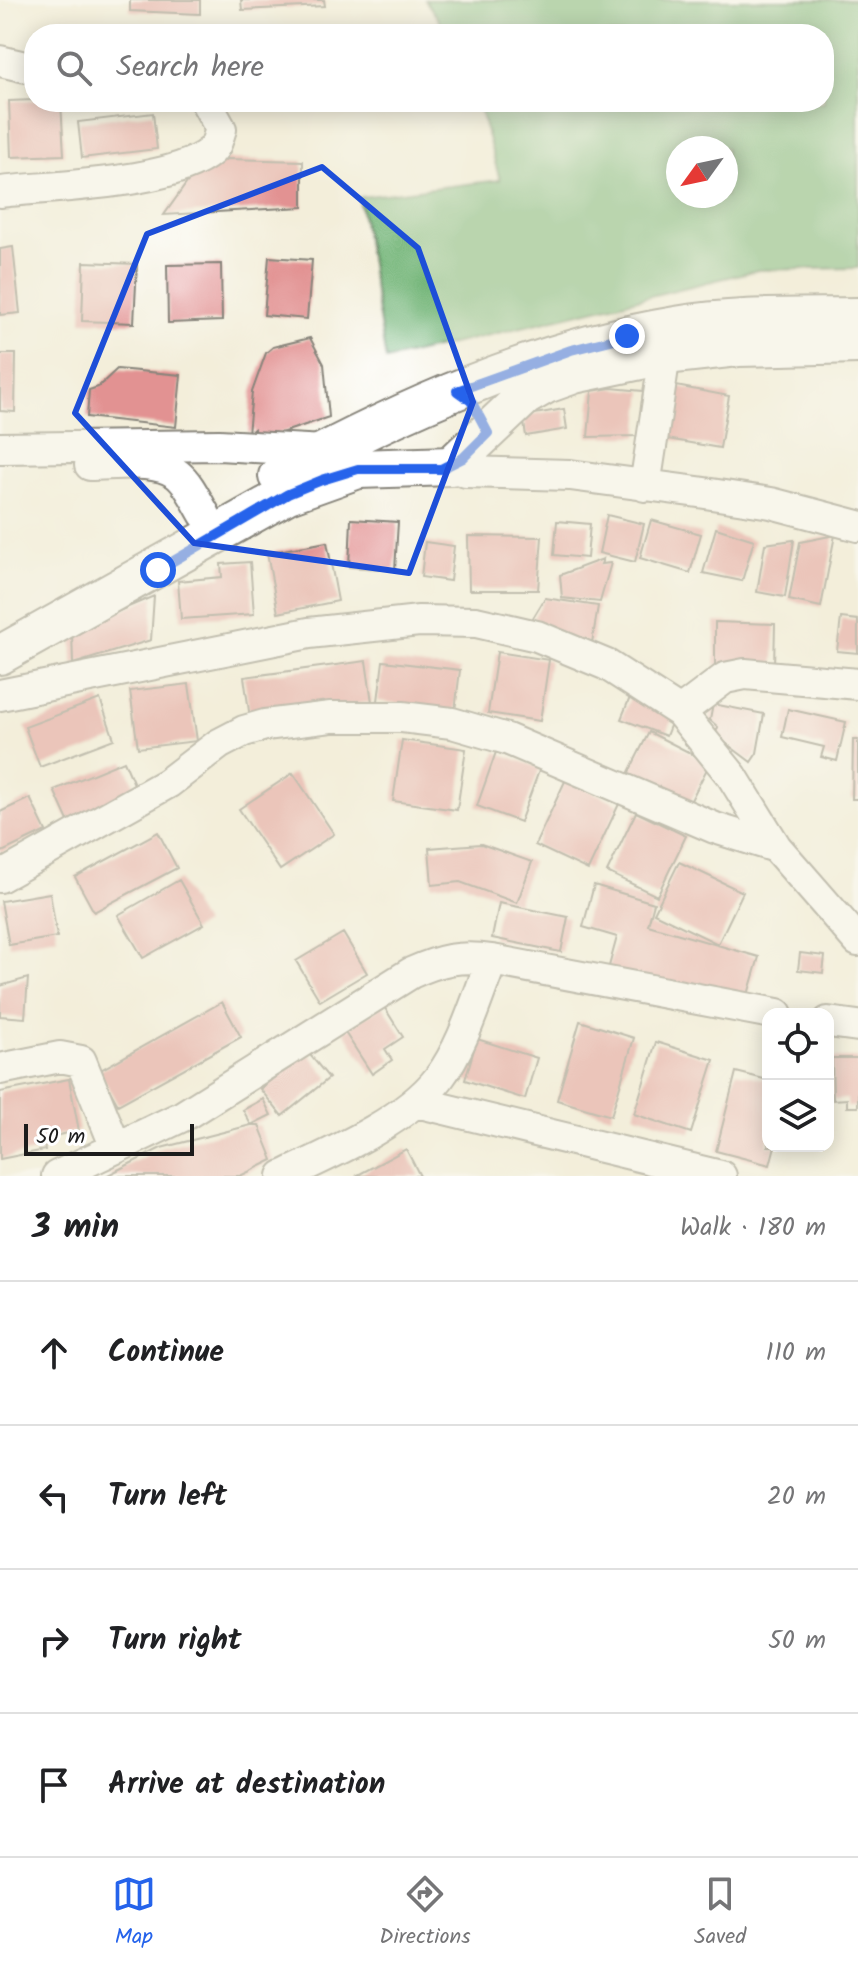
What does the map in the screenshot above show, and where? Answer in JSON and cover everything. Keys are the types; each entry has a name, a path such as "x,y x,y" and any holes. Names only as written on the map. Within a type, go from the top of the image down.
{"main road":[{"path":"0,630 324,451 457,391 571,350 676,326 741,318 858,317"},
{"path":"0,655 288,494 358,469 451,466 488,433 511,407 546,384 665,355 738,347 858,344"},
{"path":"457,391 471,401 488,433"}],"street":[{"path":"0,61 24,67"},
{"path":"0,192 163,174 194,163 214,149 221,129 212,112"},
{"path":"645,486 665,355"},
{"path":"0,448 219,445 324,451"},
{"path":"0,463 149,466 170,470 179,476 205,515"},
{"path":"451,466 466,472 570,475 771,503 858,526"},
{"path":"0,695 309,633 419,621 476,622 537,636 607,665 680,712 732,776 776,847 858,941"},
{"path":"680,712 725,678 745,674 858,684"},
{"path":"0,877 168,783 219,744 244,731 265,725 331,717 402,717 452,723 507,739 715,828 776,847"},
{"path":"58,1176 183,1116 257,1073 411,973 461,955 762,1011"},
{"path":"283,1176 385,1123 416,1102 440,1077 492,960"},
{"path":"834,1023 858,1026"},
{"path":"0,1069 60,1057 81,1061 116,1148"},
{"path":"416,1102 721,1176"}],"highlighted area":[{"path":"322,167 418,248 473,402 409,573 194,543 75,413 147,234"}],"green space":[{"path":"425,0 858,0 858,268 758,270 386,360 359,197 500,180 481,112 834,112 834,24 442,24"}],"building":[{"path":"130,0 200,0 200,14 130,11"},
{"path":"241,0 324,0 325,6 242,10"},
{"path":"24,100 24,112 62,112 64,155 11,157 9,101"},
{"path":"153,113 157,149 82,158 78,122"},
{"path":"227,159 303,161 303,207 164,215 191,177"},
{"path":"13,247 20,313 0,315 0,249"},
{"path":"269,257 312,260 307,319 264,315"},
{"path":"84,262 137,264 134,323 82,321"},
{"path":"221,264 222,321 168,323 167,265"},
{"path":"310,338 324,364 329,417 272,436 254,437 254,429 248,434 252,392 266,353 273,347"},
{"path":"0,354 16,354 15,412 0,411"},
{"path":"117,369 181,375 176,427 87,417 89,390 98,387"},
{"path":"676,386 729,396 720,448 667,439"},
{"path":"611,388 643,391 638,436 588,437 592,391"},
{"path":"564,409 567,429 526,436 523,416"},
{"path":"607,515 644,524 635,562 599,553"},
{"path":"351,519 398,522 395,570 349,567"},
{"path":"651,520 701,534 690,573 640,558"},
{"path":"557,521 590,524 587,558 554,555"},
{"path":"716,528 754,540 742,581 703,573"},
{"path":"835,535 821,607 789,600 800,542"},
{"path":"468,536 542,537 538,590 469,590"},
{"path":"794,540 785,597 757,592 765,544"},
{"path":"327,542 338,601 278,613 267,553"},
{"path":"425,542 454,546 450,581 421,577"},
{"path":"603,559 601,564 611,563 600,602 562,598 560,575"},
{"path":"250,562 254,614 181,619 178,581 222,577 221,564"},
{"path":"154,596 151,640 73,664 72,631"},
{"path":"545,598 598,606 592,643 569,639 533,618"},
{"path":"841,618 858,620 858,653 837,651"},
{"path":"715,622 775,624 774,666 715,665"},
{"path":"497,652 549,660 540,721 488,713"},
{"path":"366,661 372,702 250,718 244,677"},
{"path":"383,661 460,670 455,711 378,701"},
{"path":"189,684 197,741 138,748 130,691"},
{"path":"631,695 675,713 666,736 621,719"},
{"path":"100,699 114,739 40,767 25,727"},
{"path":"713,704 764,714 757,753 751,762 715,735 718,727 710,720"},
{"path":"788,709 846,722 837,761 821,757 824,747 782,737"},
{"path":"649,732 710,763 687,808 626,778"},
{"path":"402,740 466,749 457,810 393,801"},
{"path":"853,740 858,740 858,799 852,799"},
{"path":"496,752 540,768 520,822 477,806"},
{"path":"124,761 137,791 68,821 54,790"},
{"path":"293,773 334,834 280,870 239,809"},
{"path":"566,779 619,804 588,870 535,845"},
{"path":"30,798 46,831 0,853 0,812"},
{"path":"636,812 686,836 657,896 607,872"},
{"path":"158,832 177,868 94,912 75,877"},
{"path":"481,844 532,862 517,903 460,882 432,885 429,848"},
{"path":"679,862 743,892 718,944 654,913"},
{"path":"179,880 204,924 143,958 118,915"},
{"path":"594,885 654,903 648,925 759,957 747,998 608,970 617,937 583,927"},
{"path":"50,893 57,937 9,945 1,901"},
{"path":"499,903 568,917 561,952 492,938"},
{"path":"343,933 367,973 320,1001 296,961"},
{"path":"800,953 825,956 823,973 798,970"},
{"path":"28,978 25,1018 0,1016 0,986"},
{"path":"222,1002 241,1037 118,1105 99,1071"},
{"path":"383,1005 403,1037 385,1049 392,1060 372,1074 344,1031"},
{"path":"580,1021 634,1038 611,1116 557,1100"},
{"path":"477,1039 537,1058 525,1099 465,1080"},
{"path":"656,1042 714,1060 691,1133 634,1114"},
{"path":"307,1051 329,1078 282,1116 260,1089"},
{"path":"834,1058 858,1058 858,1107 847,1107 847,1099 834,1100"},
{"path":"736,1072 762,1078 762,1152 773,1152 770,1165 716,1151"},
{"path":"69,1079 79,1131 43,1138 45,1150 0,1159 0,1092"},
{"path":"263,1099 271,1115 251,1125 243,1110"},
{"path":"259,1125 273,1160 240,1176 106,1176 161,1148"},
{"path":"406,1149 420,1176 356,1176"}],"route":[{"path":"158,570 288,494 322,480 358,469 441,469 451,466 488,433 471,401 457,391 571,350 627,336"}]}
